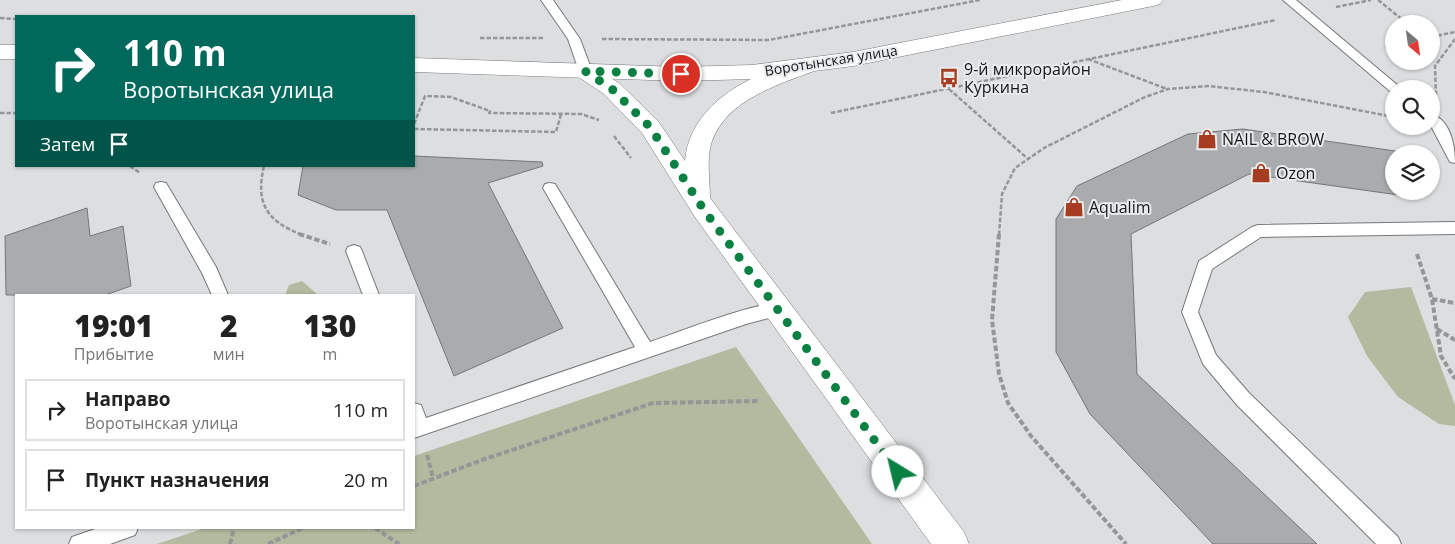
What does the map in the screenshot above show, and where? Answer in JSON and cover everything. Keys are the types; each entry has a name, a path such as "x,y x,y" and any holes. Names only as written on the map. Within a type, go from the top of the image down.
{"street":[{"name":"Воротынская улица","path":"415,65 681,74 752,72 806,66 1154,0"},
{"path":"0,52 15,52"},
{"path":"697,198 699,142 711,120 730,102 758,84 806,66"},
{"path":"585,71 612,89 650,127 697,198 952,544"}],"lane":[{"path":"548,0 574,38 585,71"},
{"path":"1289,0 1385,80"},
{"path":"1440,131 1455,158"},
{"path":"161,187 210,272 220,294"},
{"path":"550,188 646,351"},
{"path":"1392,544 1243,399 1210,359 1190,312 1205,266 1258,231 1455,228"},
{"path":"354,251 371,294"},
{"path":"416,423 778,308"},
{"path":"79,544 125,529"}],"path":[{"path":"476,38 769,40 980,0"},
{"path":"831,113 1371,0"},
{"path":"1378,0 1397,15"},
{"path":"0,18 15,18"},
{"path":"1440,35 1455,32"},
{"path":"1435,80 1435,66 1455,39"},
{"path":"1088,59 1168,89"},
{"path":"1126,544 1031,436 1008,403 999,374 992,320 1002,194 1008,178 1015,168 1027,158 1044,148 1145,97 1168,89 1208,86 1264,92 1385,115"},
{"path":"949,88 1027,158"},
{"path":"415,121 425,96 451,97 489,112 580,114 599,120 604,125"},
{"path":"0,113 15,113"},
{"path":"415,129 556,132 561,114"},
{"path":"613,135 637,165"},
{"path":"264,167 261,191 264,209 277,223 300,236 354,251"},
{"path":"1409,229 1432,299 1441,356 1455,379"},
{"path":"1432,299 1455,303"},
{"path":"1437,329 1455,340"},
{"path":"415,486 479,461 653,403 760,401"},
{"path":"230,544 234,529"},
{"path":"268,544 301,529"},
{"path":"376,529 399,544"}],"green space":[{"path":"302,281 317,294 285,294 289,285"},
{"path":"1411,287 1455,405 1455,426 1439,424 1398,397 1367,356 1348,317 1365,292"},
{"path":"736,347 872,544 157,544 202,529 415,529 415,456"}],"building":[{"path":"1243,129 1385,150 1385,193 1249,174 1131,234 1137,374 1317,544 1213,544 1090,414 1056,352 1056,219 1077,186 1188,134"},
{"path":"415,156 542,162 543,166 488,183 563,328 454,376 387,210 336,210 298,195 303,167 415,167"},
{"path":"87,208 90,236 123,226 131,286 108,294 6,295 5,236"}],"place":[{"name":"9-й микрорайон Куркина","path":"949,78"},
{"name":"NAIL & BROW","path":"1207,139"},
{"name":"Ozon","path":"1261,173"},
{"name":"Aqualim","path":"1074,207"}],"route":[{"path":"681,74 585,71 612,89 650,127 704,210 898,472"}]}
